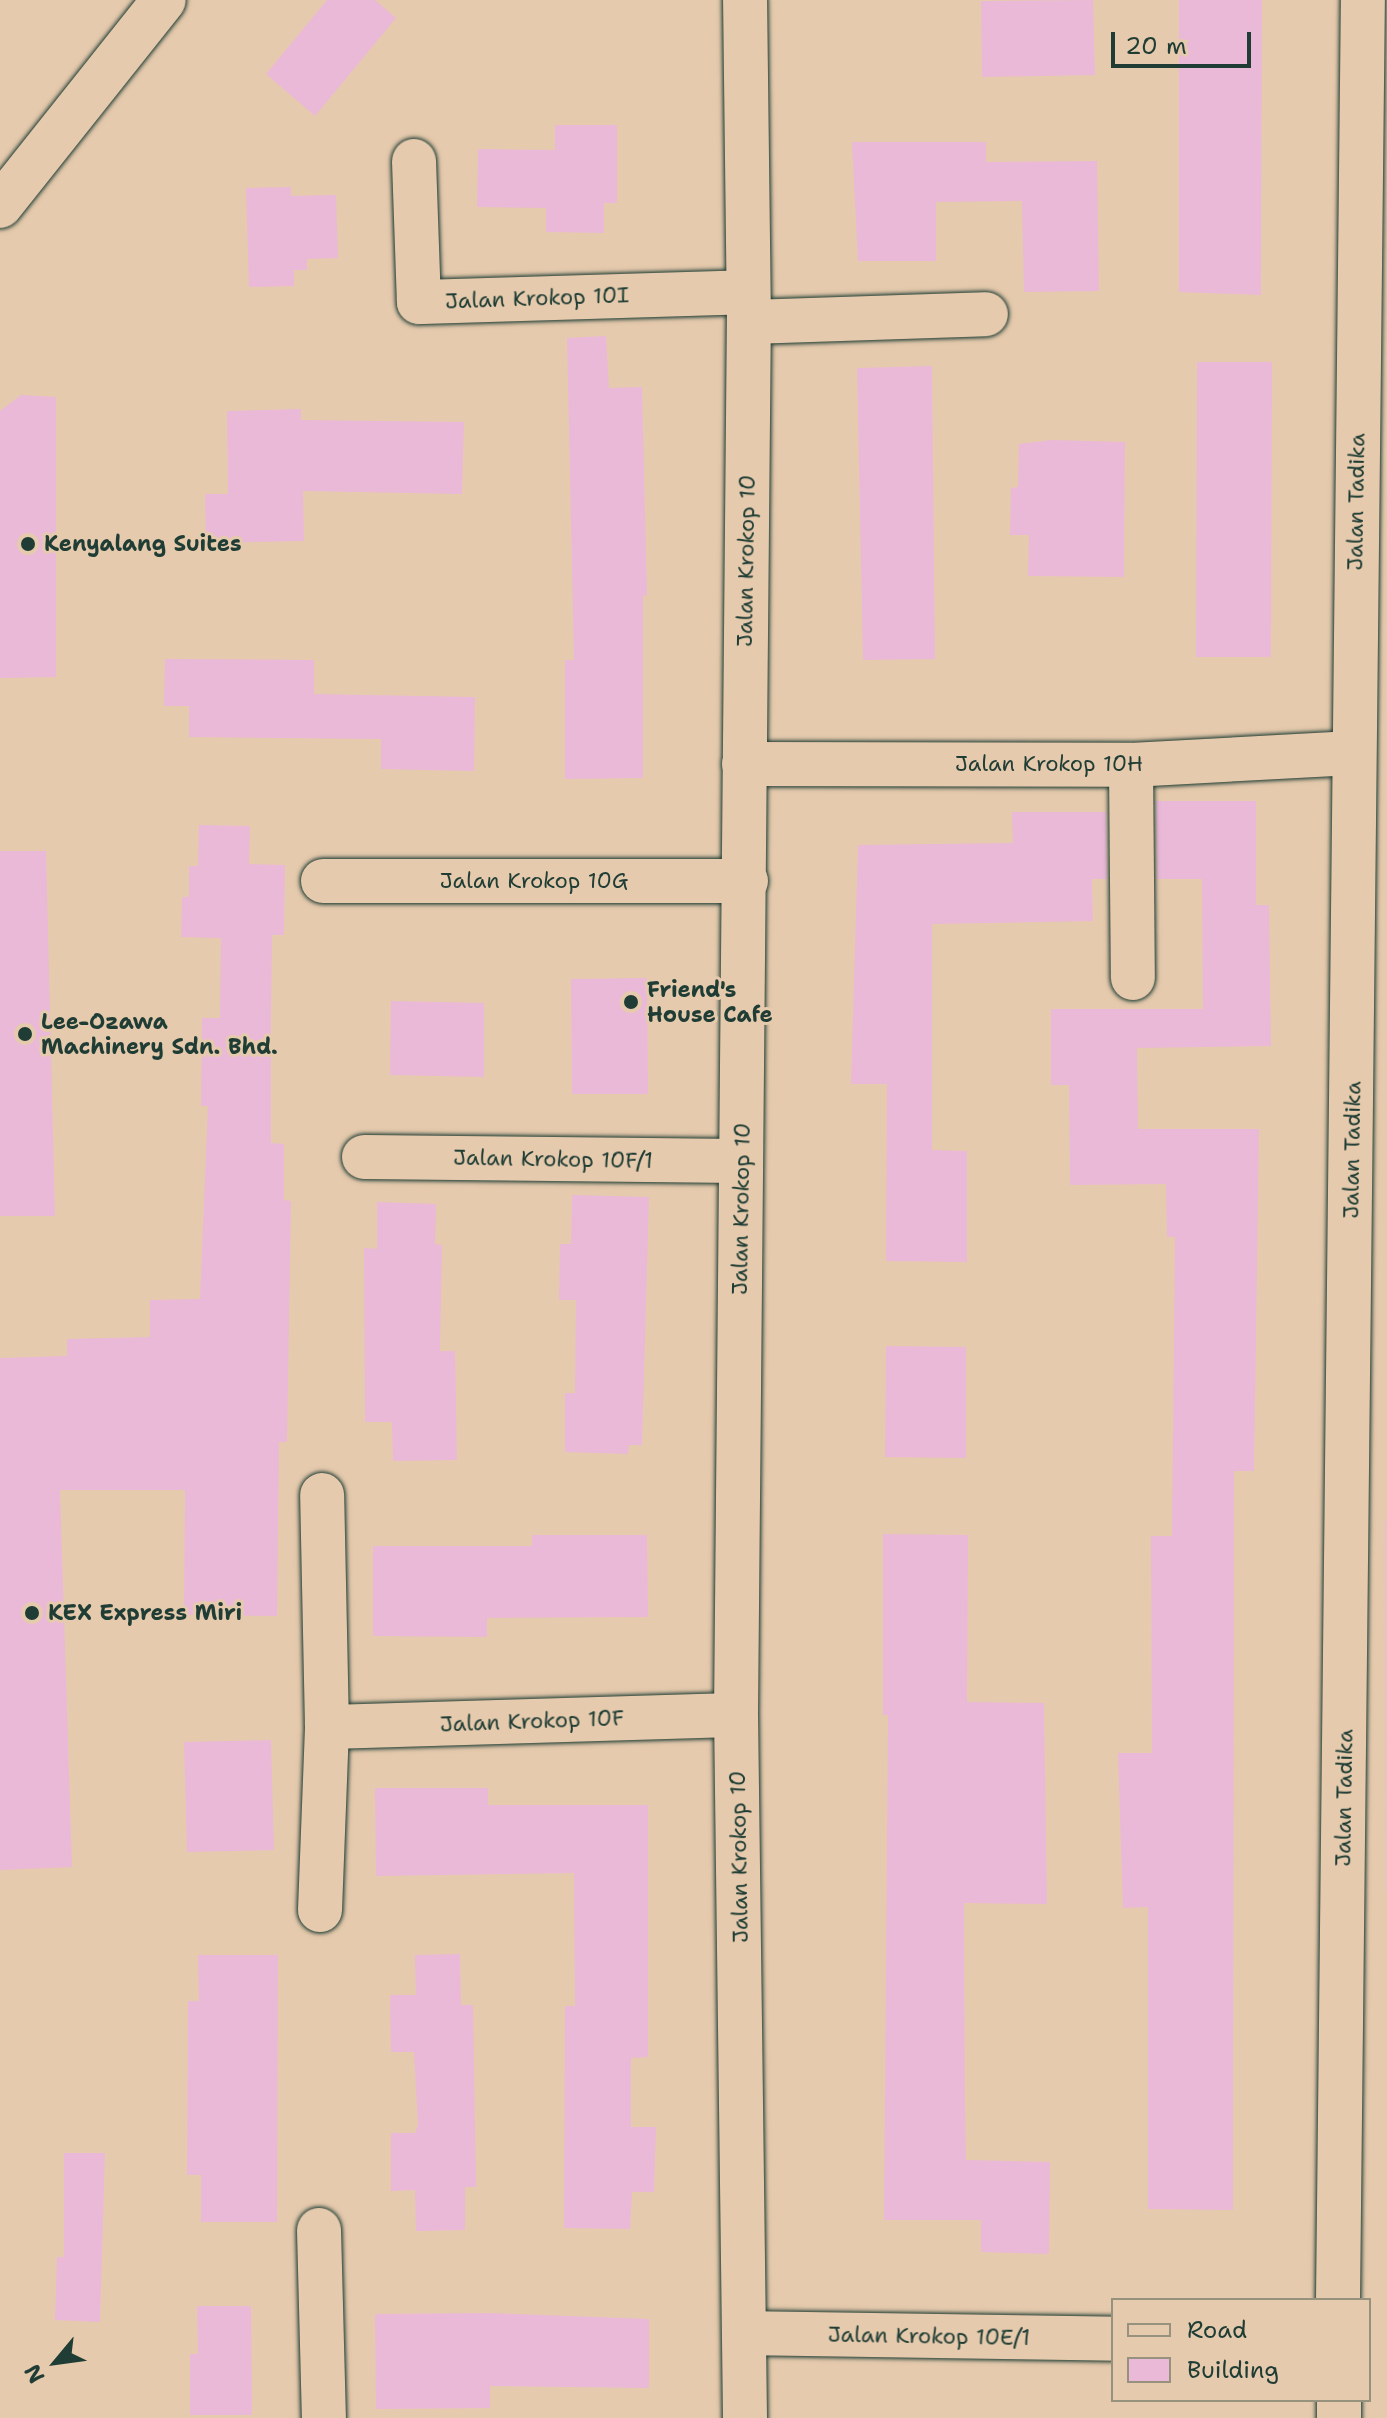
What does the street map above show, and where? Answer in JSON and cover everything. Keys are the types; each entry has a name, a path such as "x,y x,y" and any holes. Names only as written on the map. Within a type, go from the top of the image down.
{"street":[{"path":"0,206 164,0"},
{"name":"Jalan Krokop 10","path":"745,0 748,307 744,764 746,881 736,1715 745,2418"},
{"name":"Jalan Tadika","path":"1338,2298 1370,1110 1353,753 1363,0"},
{"name":"Jalan Krokop 10I","path":"414,161 419,302 748,307"},
{"path":"748,307 986,314"},
{"name":"Jalan Krokop 10H","path":"744,764 1131,765 1353,753"},
{"path":"1131,765 1133,978"},
{"name":"Jalan Krokop 10G","path":"323,881 746,881"},
{"name":"Jalan Krokop 10F/1","path":"364,1157 741,1161"},
{"path":"320,1910 327,1727 322,1495"},
{"name":"Jalan Krokop 10F","path":"327,1727 736,1715"},
{"path":"319,2230 324,2418"},
{"name":"Jalan Krokop 10E/1","path":"746,2333 1111,2339"}],"shaded area":[{"path":"1387,1518 1387,1894 1385,1894 1383,1521"}],"building":[{"path":"327,0 375,0 396,18 315,116 266,74"},
{"path":"1093,0 1095,75 982,77 981,1"},
{"path":"1179,0 1262,0 1261,295 1179,292"},
{"path":"555,125 617,125 617,203 604,203 604,233 546,232 546,208 477,207 478,149 555,150"},
{"path":"852,142 986,142 986,162 1097,161 1099,291 1024,292 1022,201 936,202 936,261 858,261"},
{"path":"291,187 291,196 336,195 338,258 307,259 307,270 294,270 294,286 249,287 246,188"},
{"path":"606,336 609,388 642,387 647,595 643,596 643,778 565,779 565,660 574,660 567,338"},
{"path":"1197,362 1272,362 1271,657 1196,657"},
{"path":"932,366 935,659 863,660 857,368"},
{"name":"Kenyalang Suites","path":"21,395 56,397 56,677 0,678 0,411"},
{"path":"301,409 301,420 464,422 462,494 303,491 304,541 206,543 205,494 228,494 227,411"},
{"path":"1051,440 1125,442 1124,577 1028,576 1029,535 1010,535 1011,488 1018,487 1019,444"},
{"path":"165,659 314,660 314,694 475,697 474,771 381,769 381,739 189,737 189,706 164,706"},
{"path":"1156,801 1256,801 1256,905 1269,905 1271,1046 1137,1048 1138,1129 1259,1129 1254,1471 1234,1471 1233,2210 1148,2209 1148,1907 1123,1908 1118,1753 1152,1753 1151,1536 1172,1536 1175,1237 1167,1237 1166,1184 1070,1185 1069,1085 1051,1085 1051,1009 1203,1009 1202,879 1157,879"},
{"path":"1012,812 1106,812 1107,879 1092,879 1093,921 932,924 932,1150 967,1151 967,1262 886,1261 887,1084 851,1084 858,845 1013,843"},
{"path":"199,825 250,826 249,864 285,865 284,935 272,935 271,1019 271,1143 284,1144 284,1200 291,1201 287,1442 279,1442 277,1616 184,1615 185,1490 60,1490 72,1867 0,1870 0,1358 67,1356 67,1339 150,1337 150,1300 200,1299 208,1106 201,1106 202,1018 220,1018 221,938 181,937 182,897 189,897 189,866 198,866"},
{"name":"Lee-Ozawa Machinery Sdn. Bhd.","path":"0,851 46,851 55,1216 0,1216"},
{"path":"647,978 648,1094 572,1094 571,979"},
{"path":"391,1001 484,1003 484,1077 390,1075"},
{"path":"572,1195 649,1197 642,1445 629,1445 628,1454 565,1452 565,1393 575,1393 576,1300 559,1300 560,1244 571,1244"},
{"path":"377,1202 436,1204 435,1244 442,1245 440,1351 455,1351 457,1460 393,1461 392,1422 365,1422 364,1248 377,1249"},
{"path":"886,1346 966,1347 966,1458 885,1457"},
{"path":"883,1534 968,1535 967,1702 1044,1703 1047,1904 964,1903 965,2109 966,2160 1050,2162 1049,2254 981,2252 981,2220 884,2220 888,1715 883,1715"},
{"path":"532,1535 647,1535 648,1617 487,1618 487,1637 373,1636 373,1546 532,1546"},
{"path":"271,1740 274,1850 187,1852 184,1742"},
{"path":"375,1788 488,1788 488,1805 648,1805 648,2057 631,2058 631,2127 656,2127 654,2192 632,2192 630,2229 564,2228 565,2006 575,2006 574,1873 376,1876"},
{"path":"460,1954 461,2005 473,2005 476,2187 465,2187 465,2230 416,2231 415,2190 391,2191 391,2133 415,2133 418,2125 414,2052 391,2052 390,1995 416,1995 415,1955"},
{"path":"198,1955 278,1955 277,2222 201,2222 201,2175 187,2175 188,2001 199,2001"},
{"path":"64,2153 105,2153 100,2322 55,2320 57,2257 64,2257"},
{"path":"197,2306 251,2306 252,2415 190,2415 190,2354 198,2354"},
{"path":"489,2313 649,2319 649,2388 490,2386 490,2408 376,2409 375,2314"}],"place":[{"name":"Kenyalang Suites","path":"28,544"},
{"name":"Friend's House Cafe","path":"631,1002"},
{"name":"Lee-Ozawa Machinery Sdn. Bhd.","path":"25,1034"},
{"name":"KEX Express Miri","path":"32,1613"}]}
